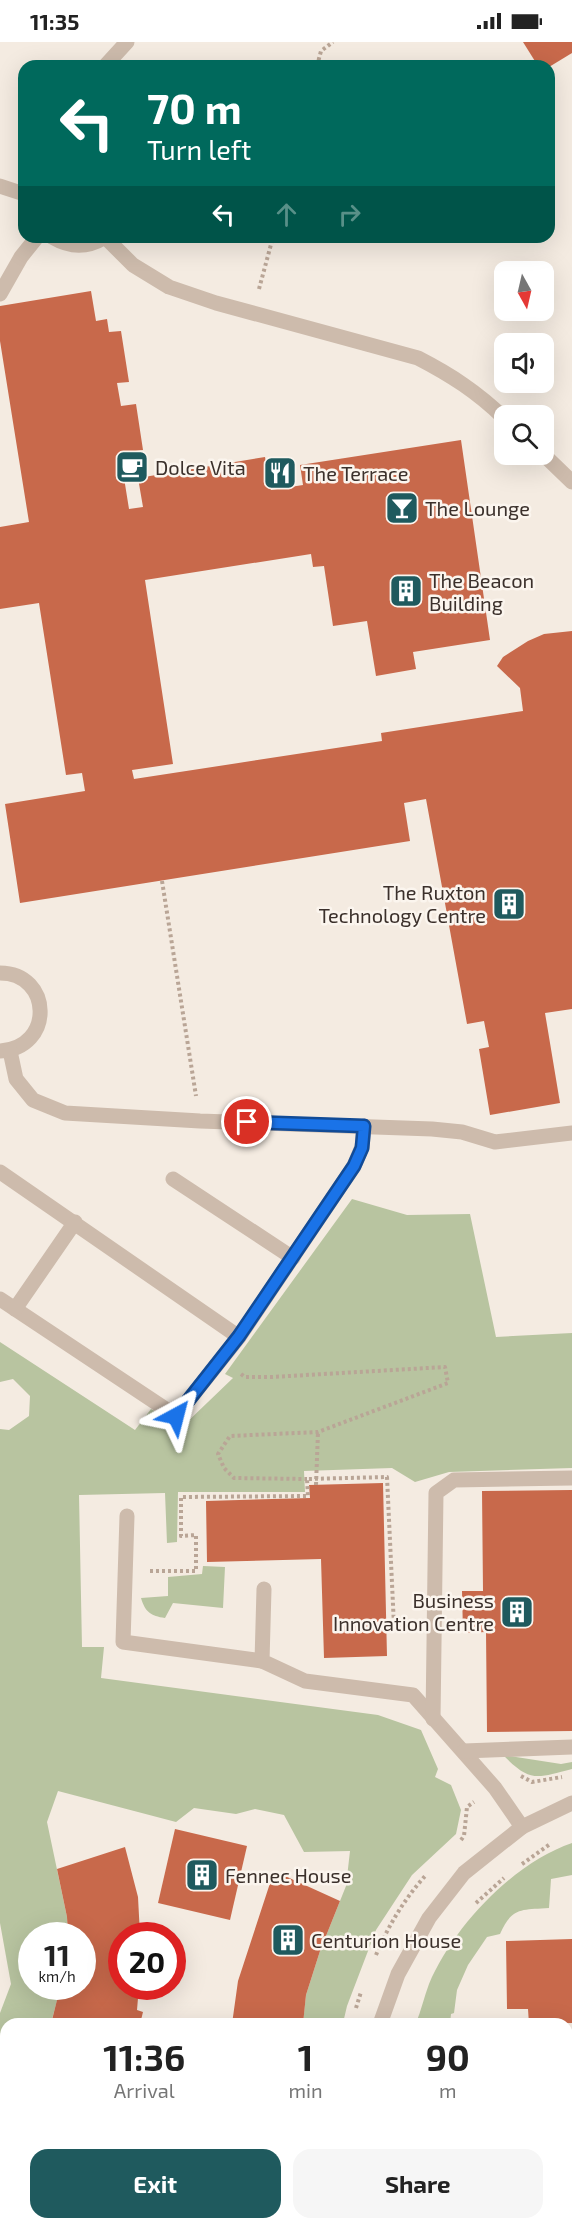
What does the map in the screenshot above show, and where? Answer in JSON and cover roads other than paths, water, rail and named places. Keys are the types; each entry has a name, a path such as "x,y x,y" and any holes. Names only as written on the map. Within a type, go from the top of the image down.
{"street":[{"path":"110,60 127,42"},
{"path":"0,186 18,192"},
{"path":"0,294 21,257 33,243"},
{"path":"63,243 79,246 95,243"},
{"path":"111,243 133,265 169,287 253,313 418,358 445,372 478,394 494,409"},
{"path":"554,465 572,482"},
{"path":"0,973 9,973 32,987 39,999 41,1012 39,1025 33,1037 22,1046 5,1051 16,1079 33,1100 65,1113 462,1132 495,1142 572,1133"},
{"path":"0,1299 176,1416 239,1336 354,1166 362,1148 364,1126"},
{"path":"0,1172 239,1336"},
{"path":"172,1179 293,1258"},
{"path":"15,1309 75,1222"},
{"path":"433,1719 436,1492 454,1480 572,1478"},
{"path":"127,1516 123,1642 262,1661 306,1681 413,1695 495,1788 522,1827"},
{"path":"262,1661 264,1589"},
{"path":"464,1751 572,1747"},
{"path":"382,2018 398,1974 429,1918 464,1873 522,1827 572,1803"}],"place":[{"name":"Dolce Vita","path":"132,467"},
{"name":"The Terrace","path":"280,473"},
{"name":"The Lounge","path":"402,508"},
{"name":"The Beacon Building","path":"406,591"},
{"name":"The Ruxton Technology Centre","path":"509,904"},
{"name":"Business Innovation Centre","path":"517,1612"},
{"name":"Fennec House","path":"202,1875"},
{"name":"Centurion House","path":"288,1940"}]}
